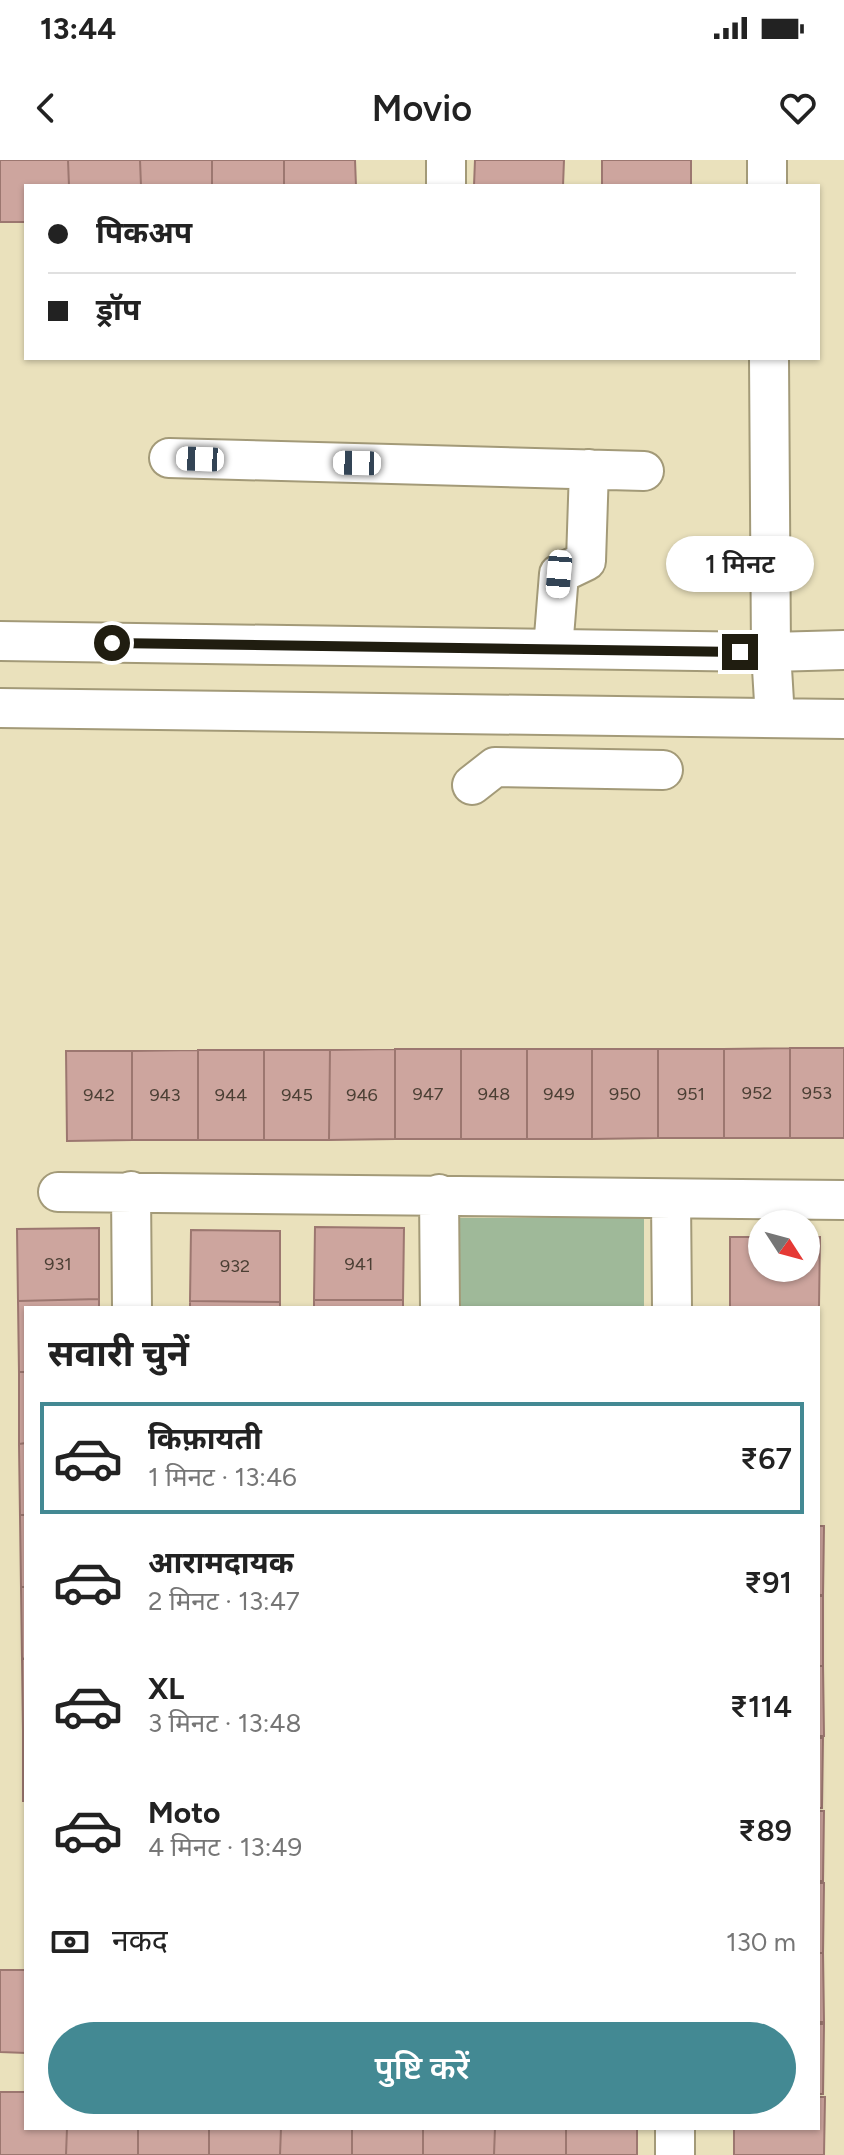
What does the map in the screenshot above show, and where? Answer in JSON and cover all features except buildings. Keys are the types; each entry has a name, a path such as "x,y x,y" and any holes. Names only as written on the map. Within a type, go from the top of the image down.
{"street":[{"path":"446,160 446,184"},
{"path":"767,160 767,184"},
{"path":"769,360 771,652 775,718"},
{"path":"169,458 644,471"},
{"path":"553,649 559,574 586,561 589,469"},
{"path":"0,641 771,652 844,650"},
{"path":"0,708 844,719"},
{"path":"501,714 484,776 663,770"},
{"path":"131,1191 132,1306"},
{"path":"58,1192 844,1200"},
{"path":"439,1194 440,1306"},
{"path":"671,1199 672,1306"},
{"path":"675,2130 675,2155"}],"green space":[{"path":"644,1217 644,1306 452,1306 452,1218"}],"route":[{"path":"112,643 740,652"}]}
